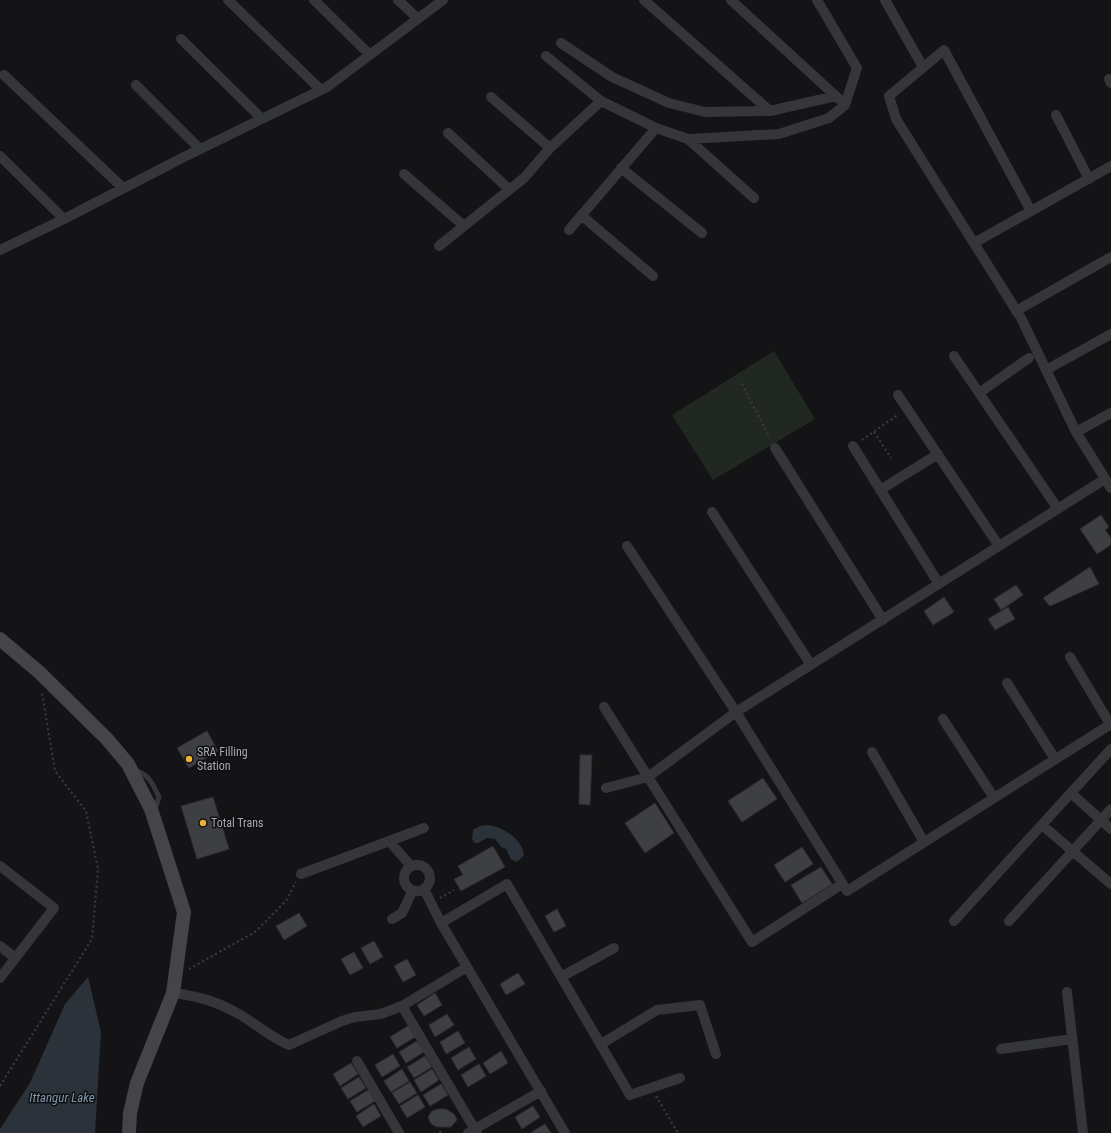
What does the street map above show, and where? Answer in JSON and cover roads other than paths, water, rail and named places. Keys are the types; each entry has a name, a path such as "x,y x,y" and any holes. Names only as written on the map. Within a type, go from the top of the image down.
{"main road":[{"path":"0,639 39,672 107,739 131,769 153,814 184,912 173,993 137,1083 130,1113 129,1133"}],"street":[{"path":"228,0 320,90"},
{"path":"314,0 370,55"},
{"path":"398,0 418,19"},
{"path":"0,250 64,219 122,187 320,90 370,55 443,0"},
{"path":"644,0 770,111"},
{"path":"731,0 845,105"},
{"path":"546,56 601,101 656,128 688,138 780,134 829,118 845,105 857,68 817,0"},
{"path":"885,0 923,67"},
{"path":"181,40 262,119"},
{"path":"561,43 612,77 669,102 705,112 770,111 836,96"},
{"path":"1031,211 944,50 889,96 896,119 1016,311 1076,432 1111,488"},
{"path":"4,75 122,187"},
{"path":"136,85 200,149"},
{"path":"491,97 550,148"},
{"path":"439,246 524,178 550,148 601,101"},
{"path":"1056,115 1089,179"},
{"path":"569,230 656,128"},
{"path":"448,133 509,189"},
{"path":"688,138 754,198"},
{"path":"0,156 64,219"},
{"path":"974,243 1111,166"},
{"path":"621,168 702,233"},
{"path":"404,174 464,226"},
{"path":"581,215 653,276"},
{"path":"1016,311 1111,257"},
{"path":"1046,370 1111,334"},
{"path":"954,356 1058,509"},
{"path":"979,393 1029,358"},
{"path":"898,395 999,546"},
{"path":"1076,432 1111,413"},
{"path":"853,446 939,584"},
{"path":"775,448 883,620"},
{"path":"880,490 938,454"},
{"path":"606,788 648,777 736,712 1105,479"},
{"path":"712,512 810,665"},
{"path":"627,546 736,712 847,891 1111,724 1070,657"},
{"path":"1007,683 1055,759"},
{"path":"604,707 752,942 842,884"},
{"path":"943,719 994,798"},
{"path":"954,921 1111,749"},
{"path":"872,752 924,842"},
{"path":"1071,793 1111,829"},
{"path":"1009,921 1111,808"},
{"path":"1042,825 1111,884"},
{"path":"301,874 424,828"},
{"path":"389,841 411,866"},
{"path":"420,865 428,869 430,873 430,881 424,889 413,890 409,888 404,880 406,872 411,866 420,865"},
{"path":"0,866 54,908 0,978"},
{"path":"441,923 507,884 630,1095 680,1078"},
{"path":"424,889 441,923 565,1133"},
{"path":"392,919 402,913 413,890"},
{"path":"0,946 15,958"},
{"path":"561,977 614,948"},
{"path":"173,993 199,996 236,1013 278,1040 289,1045 342,1021 355,1017 381,1014 402,1006 467,967"},
{"path":"1067,992 1084,1133"},
{"path":"600,1044 657,1010 700,1004 716,1054"},
{"path":"402,1006 474,1132 541,1091"},
{"path":"1001,1049 1072,1039"},
{"path":"357,1061 399,1133"}],"water":[{"path":"489,825 506,831 520,844 524,855 517,862 511,859 506,849 501,847 495,839 487,838 475,843 472,839 473,830 480,826"},
{"name":"Ittangur Lake","path":"88,977 101,1032 95,1133 0,1133 0,1129 30,1083 65,1004"}],"place":[{"name":"SRA Filling Station","path":"189,759"},
{"name":"Total Trans","path":"203,823"}]}
